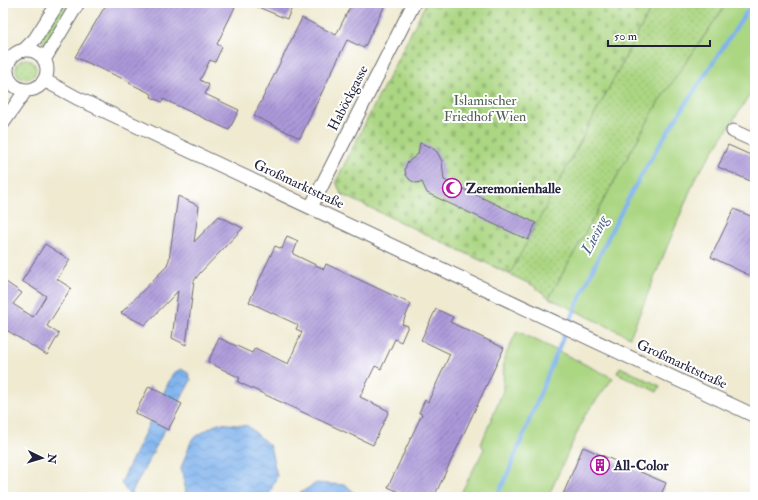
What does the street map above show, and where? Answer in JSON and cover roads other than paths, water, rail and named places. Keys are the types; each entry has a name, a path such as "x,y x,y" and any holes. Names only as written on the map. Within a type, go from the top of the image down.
{"street":[{"path":"24,50 36,52 44,60 47,70 44,80 36,88 26,90 6,84 6,60 14,54 24,50 35,39 58,3"},
{"path":"44,60 78,3"},
{"name":"Haböckgasse","path":"311,207 414,3"},
{"name":"Großmarktstraße","path":"44,80 77,98 755,416"},
{"path":"3,123 26,90"},
{"path":"733,131 755,141"}],"water":[{"path":"181,369 188,373 191,380 130,496 121,483 173,373"},
{"path":"218,423 248,426 270,446 277,476 268,497 187,497 181,468 192,439"},
{"path":"316,483 346,485 359,497 294,497"}],"waterway":[{"name":"Liesing","path":"496,497 504,482 572,316 618,218 665,136 752,3"}],"place":[{"name":"Zeremonienhalle","path":"452,188"},
{"name":"All-Color","path":"600,465"}],"park label":[{"name":"Islamischer Friedhof Wien","path":"485,108"}]}
